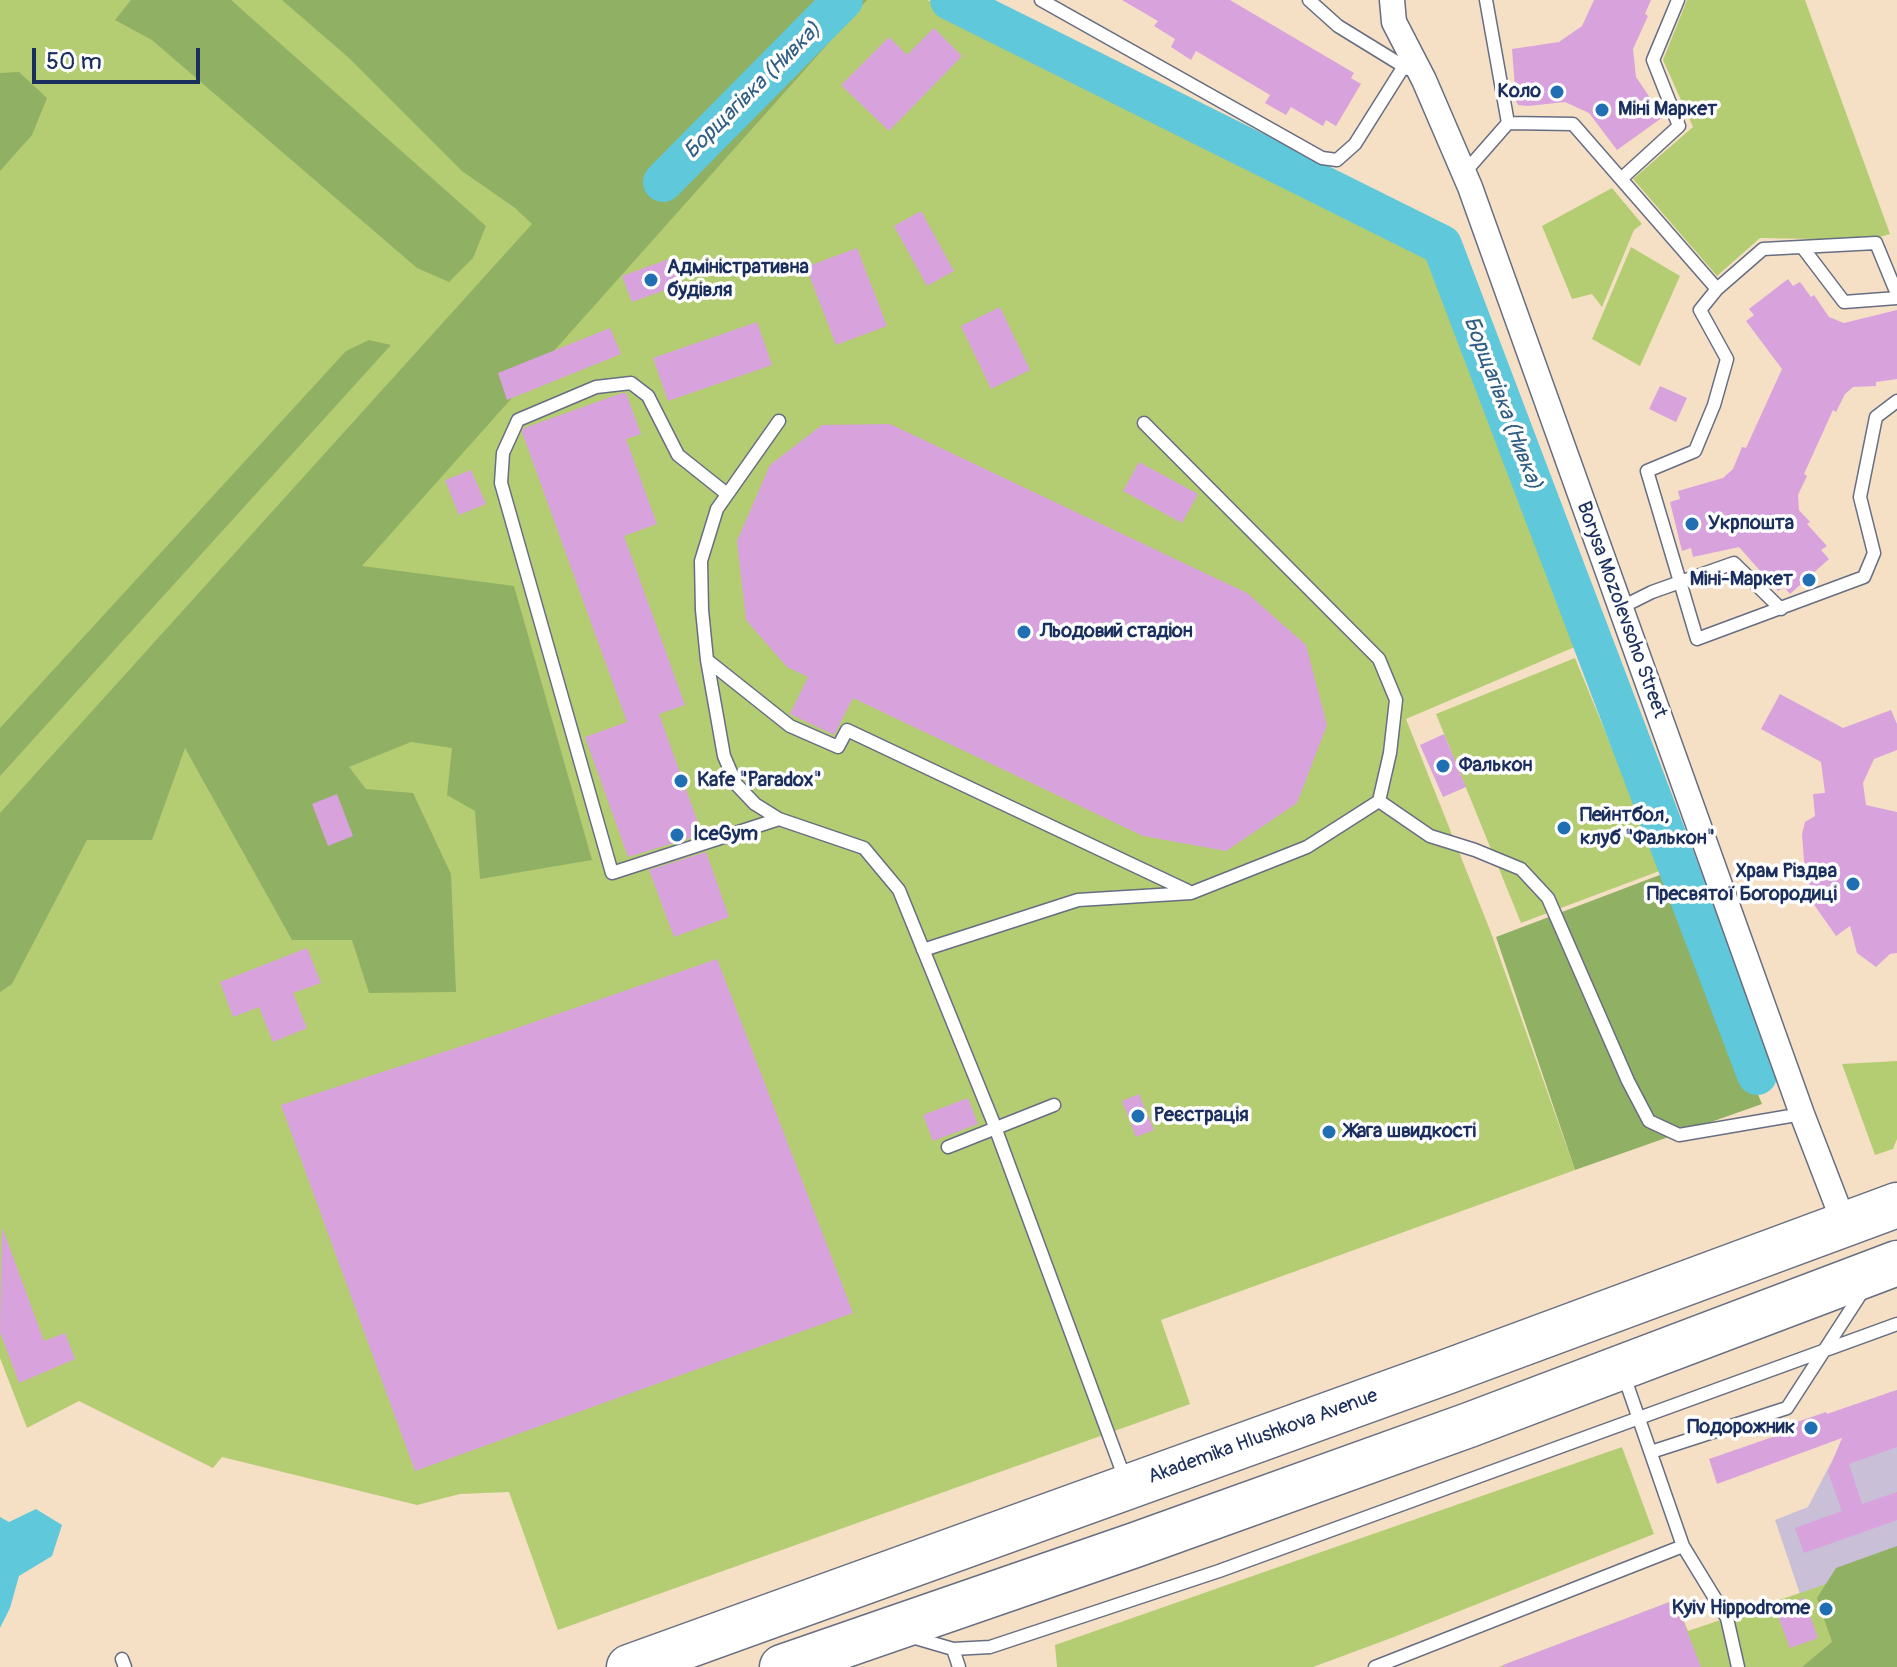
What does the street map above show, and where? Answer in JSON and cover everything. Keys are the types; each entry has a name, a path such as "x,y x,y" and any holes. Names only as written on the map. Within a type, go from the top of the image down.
{"highway":[{"name":"Akademika Hlushkova Avenue","path":"629,1667 1461,1367 1897,1205"},
{"path":"782,1667 1469,1425 1886,1267"}],"street":[{"name":"Borysa Mozolevsoho Street","path":"1392,0 1394,22 1465,172 1802,1114 1844,1223"}],"lane":[{"path":"1041,0 1322,158 1337,160 1355,144 1394,81 1398,63"},
{"path":"1309,0 1338,26 1424,80"},
{"path":"1486,0 1508,123"},
{"path":"1621,179 1679,126 1653,60 1678,0"},
{"path":"1465,172 1508,123 1573,124 1717,289"},
{"path":"1803,248 1844,302 1897,296 1876,243 1763,249 1717,289 1700,310 1727,359 1714,405 1695,451 1647,471 1697,639 1864,577 1874,553 1860,497 1876,417 1897,401"},
{"path":"727,494 678,455 648,396 631,383 596,387 518,420 503,453 501,483 612,873 779,819"},
{"path":"779,421 717,509 701,561 707,660 724,756 736,784 755,804 779,819 864,848 899,890 994,1128 1127,1486"},
{"path":"923,950 1078,900 1191,893 1307,847 1379,801 1390,753 1396,700 1379,659 1144,423"},
{"path":"1620,608 1652,592 1734,563 1781,609"},
{"path":"707,660 790,726 838,747 847,730 1191,893"},
{"path":"1379,801 1430,836 1521,869 1548,898 1628,1081 1649,1121 1679,1135 1802,1114"},
{"path":"948,1147 1054,1105"},
{"path":"1651,1452 1787,1408 1886,1267"},
{"path":"886,1630 953,1649 990,1647 1205,1575 1897,1324"},
{"path":"1621,1366 1683,1546 1727,1618 1738,1667"},
{"path":"1375,1667 1683,1546"},
{"path":"953,1649 959,1667"}],"shaded area":[{"path":"1897,1390 1897,1560 1800,1594 1775,1520 1808,1507 1849,1428 1842,1409"}],"green space":[{"path":"0,0 927,0 1438,250 1584,643 1406,719 1490,930 1575,1170 1161,1320 1190,1404 558,1630 509,1492 460,1494 417,1505 222,1457 213,1468 79,1401 27,1428 0,1358"},
{"path":"131,0 231,0 486,226 473,258 449,282 417,268 152,40 115,20"},
{"path":"282,0 867,0 362,566 514,586 592,860 480,879 475,811 447,795 452,748 411,742 349,767 366,789 413,793 451,874 456,992 369,993 352,940 292,940 185,748 152,840 87,840 12,984 0,992 0,813 532,224 515,208 462,171 349,58"},
{"path":"1687,0 1805,0 1890,234 1870,240 1760,238 1717,276 1633,179 1693,127 1663,60"},
{"path":"19,72 47,98 32,135 0,171 0,73"},
{"path":"1612,188 1642,224 1634,230 1602,307 1592,294 1572,299 1542,226"},
{"path":"1631,247 1680,276 1640,366 1592,339"},
{"path":"369,340 391,345 0,776 0,728 346,351"},
{"name":"Пейнтбол, клуб \"Фалькон\"","path":"1575,658 1662,870 1521,923 1436,714"},
{"path":"1665,873 1762,1104 1575,1170 1496,937"},
{"path":"1897,1061 1897,1139 1893,1149 1875,1155 1842,1064"},
{"path":"1622,1447 1654,1534 1394,1637 1313,1667 1057,1667 1055,1645"},
{"path":"1897,1546 1897,1667 1802,1667 1832,1642 1817,1598 1836,1568"},
{"name":"Kyiv Hippodrome","path":"1897,1560 1897,1667 1499,1667 1675,1600 1688,1631"}],"water":[{"path":"36,1509 62,1525 52,1556 19,1576 10,1608 0,1628 0,1517 9,1522"}],"building":[{"path":"1122,0 1230,0 1354,73 1351,78 1361,84 1336,126 1326,120 1323,126 1291,107 1286,115 1265,103 1270,95 1196,51 1191,60 1171,47 1175,39 1154,26 1158,21"},
{"path":"1594,0 1651,0 1645,14 1648,16 1633,49 1636,77 1663,117 1617,150 1589,113 1565,102 1528,106 1518,105 1516,101 1512,49 1559,42 1582,26"},
{"path":"934,28 962,56 889,131 841,85 889,37 907,55"},
{"path":"921,211 954,271 927,286 894,226"},
{"path":"857,248 887,326 836,345 806,267"},
{"name":"Адміністративна будівля","path":"669,259 679,285 632,302 622,276"},
{"path":"1788,279 1793,286 1800,282 1811,297 1814,295 1829,317 1844,323 1897,310 1897,379 1876,382 1876,386 1853,387 1845,394 1836,412 1833,410 1804,474 1807,476 1798,495 1799,510 1827,546 1821,550 1829,559 1790,594 1784,587 1778,591 1739,547 1693,557 1691,548 1682,551 1670,502 1680,499 1678,491 1723,478 1733,469 1742,447 1746,448 1782,369 1746,321 1754,315 1749,309"},
{"path":"1000,307 1030,370 991,389 961,326"},
{"path":"757,322 772,365 668,401 653,358"},
{"path":"610,328 621,354 507,400 498,373"},
{"path":"1660,386 1687,398 1676,422 1649,409"},
{"path":"626,393 641,434 626,439 657,524 624,536 685,705 659,714 701,831 700,835 628,857 585,737 627,722 522,432 524,428"},
{"name":"Льодовий стадіон","path":"890,424 1247,593 1306,645 1327,725 1297,803 1226,851 1143,836 853,698 834,735 790,714 808,677 787,667 746,620 737,541 770,465 822,425"},
{"path":"1139,462 1198,494 1182,523 1123,491"},
{"path":"471,470 486,504 459,515 445,480"},
{"path":"1780,694 1843,728 1891,710 1897,724 1897,750 1874,759 1863,783 1866,805 1897,812 1897,953 1890,954 1876,967 1857,953 1850,926 1836,936 1815,906 1804,861 1802,834 1805,822 1815,816 1813,794 1825,793 1821,762 1761,729"},
{"name":"Фалькон","path":"1444,734 1466,787 1443,797 1420,745"},
{"path":"337,794 353,836 328,846 312,804"},
{"path":"706,852 729,917 674,937 649,870"},
{"path":"307,948 321,983 293,993 307,1028 273,1042 259,1007 233,1017 220,982"},
{"path":"717,959 853,1313 415,1471 281,1105"},
{"name":"Реєстрація","path":"1139,1094 1154,1130 1136,1137 1122,1101"},
{"path":"968,1098 978,1124 933,1141 923,1115"},
{"path":"2,1227 44,1341 65,1333 75,1359 19,1383 0,1332"},
{"path":"1897,1390 1897,1447 1849,1464 1862,1504 1897,1492 1897,1520 1804,1553 1795,1528 1842,1511 1828,1472 1842,1438 1717,1484 1709,1459 1790,1431 1794,1423"},
{"path":"1804,1598 1818,1638 1790,1648 1775,1608"},
{"path":"1675,1600 1701,1667 1503,1665"}],"waterway":[{"name":"Борщагівка (Нивка)","path":"663,182 843,0"},
{"name":"Борщагівка (Нивка)","path":"950,0 1442,245 1757,1075"}],"place":[{"name":"Коло","path":"1557,92"},
{"name":"Міні Маркет","path":"1602,110"},
{"name":"Адміністративна будівля","path":"651,280"},
{"name":"Укрпошта","path":"1692,524"},
{"name":"Міні-Маркет","path":"1809,580"},
{"name":"Льодовий стадіон","path":"1024,632"},
{"name":"Фалькон","path":"1443,766"},
{"name":"Kafe \"Paradox\"","path":"681,781"},
{"name":"Пейнтбол, клуб \"Фалькон\"","path":"1564,828"},
{"name":"IceGym","path":"677,835"},
{"name":"Храм Різдва Пресвятої Богородиці","path":"1853,884"},
{"name":"Реєстрація","path":"1138,1116"},
{"name":"Жага швидкості","path":"1329,1132"},
{"name":"Подорожник","path":"1811,1428"},
{"name":"Kyiv Hippodrome","path":"1826,1609"}]}
